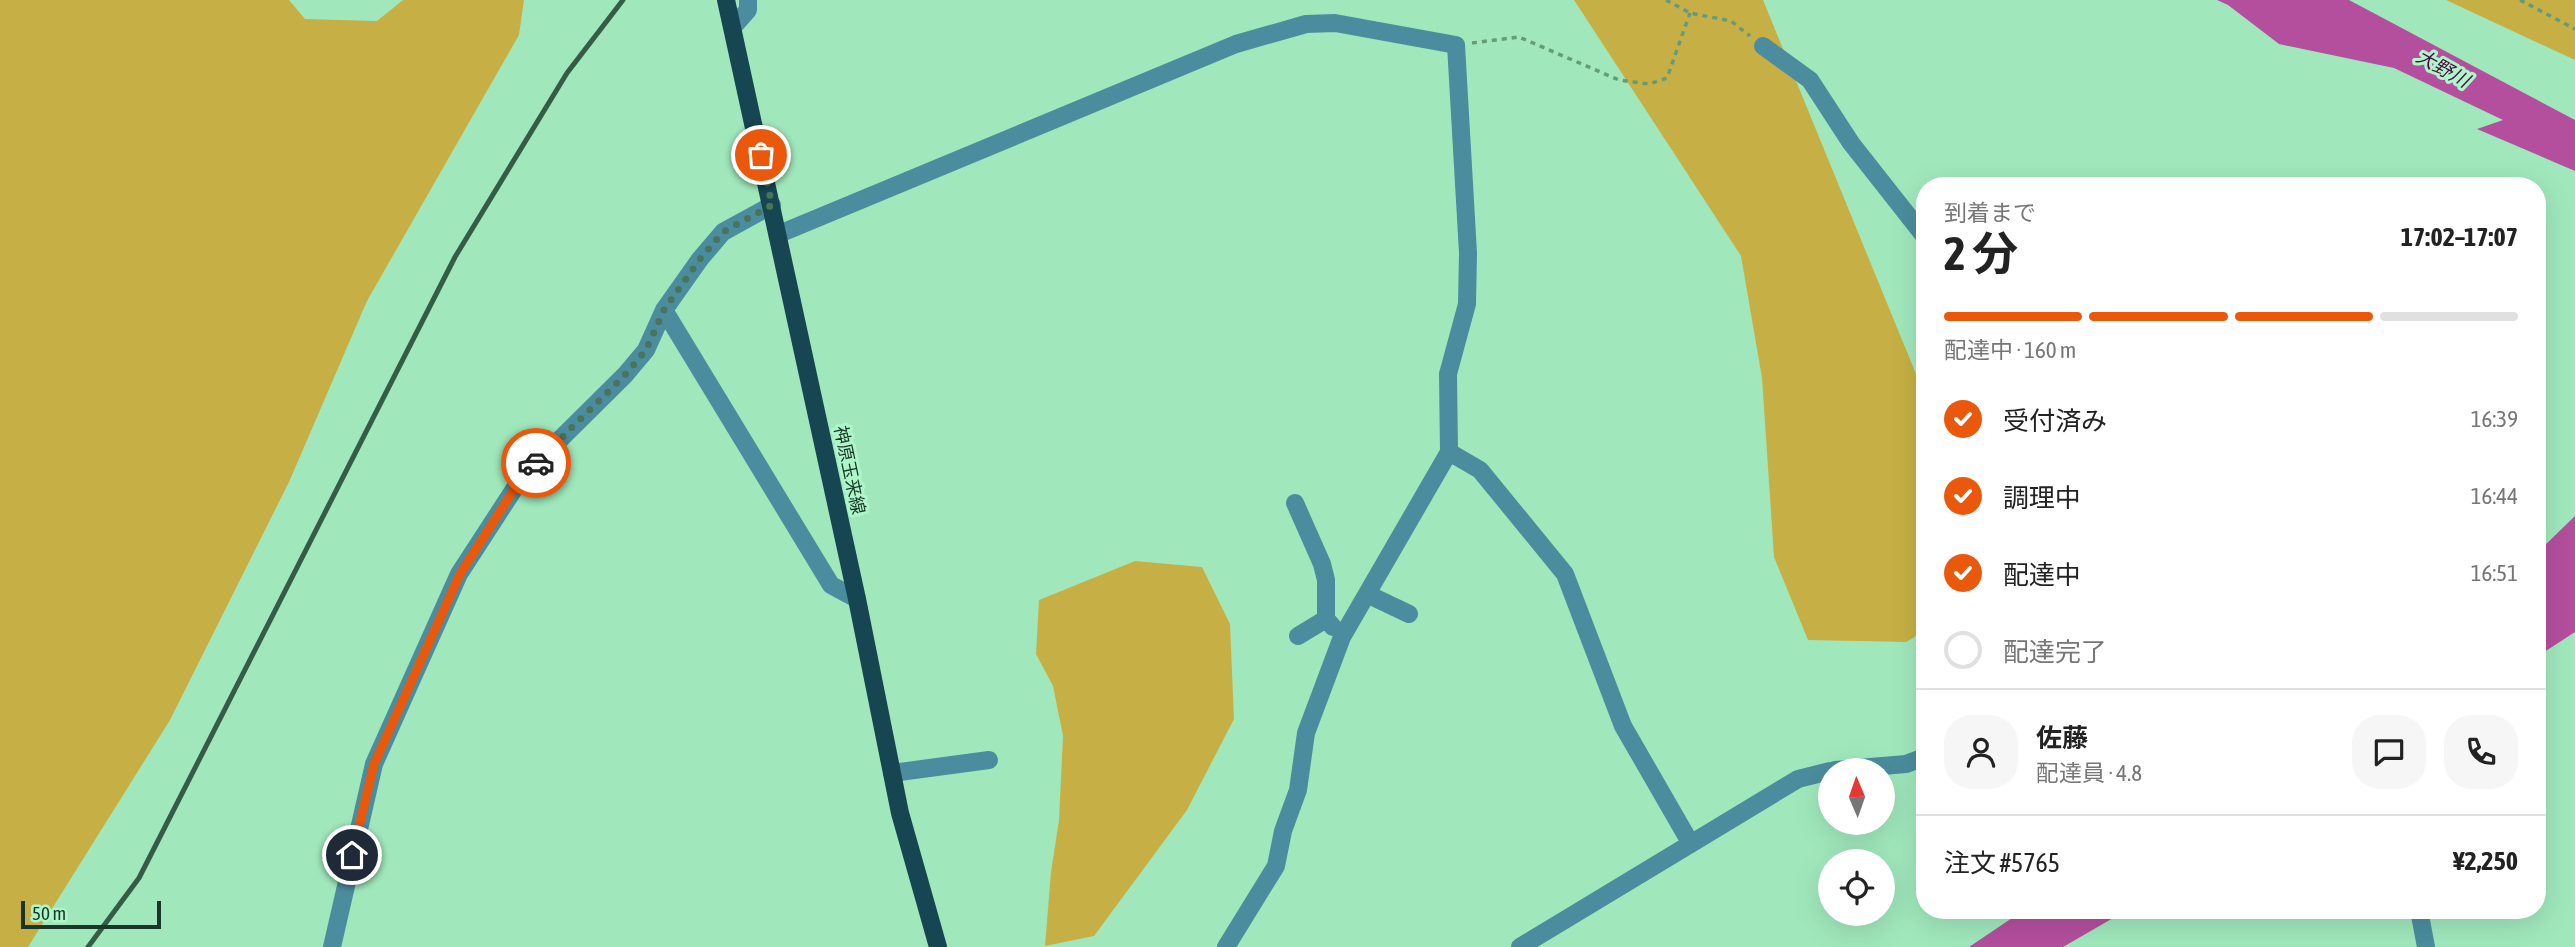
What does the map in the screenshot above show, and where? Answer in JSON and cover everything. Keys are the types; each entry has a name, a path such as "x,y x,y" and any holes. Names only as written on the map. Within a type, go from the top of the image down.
{"main road":[{"name":"神原玉来線","path":"726,0 779,233 900,813 938,947"}],"street":[{"path":"733,27 748,10 748,0"},
{"path":"779,233 1236,44 1306,24 1335,23 1456,45 1468,253 1467,304 1448,374 1449,452 1342,637 1306,733 1298,790 1283,831 1276,866 1226,947"},
{"path":"1763,46 1810,80 1851,143 1916,226"},
{"path":"332,947 374,764 460,574 522,477 625,375 646,350 664,310 700,259 723,232 772,205"},
{"path":"664,310 831,585 857,599"},
{"path":"1449,452 1480,470 1565,574 1623,726 1691,844"},
{"path":"1295,503 1322,564 1326,580 1326,619 1342,637"},
{"path":"1367,594 1409,614"},
{"path":"1298,636 1326,619"},
{"path":"892,773 989,760"},
{"path":"1895,765 1916,760"},
{"path":"1520,947 1798,779 1818,774"},
{"path":"2421,919 2426,947"}],"path":[{"path":"1666,0 1690,13 1731,21 1763,46"},
{"path":"2520,0 2575,29"},
{"path":"1456,45 1519,37 1619,80 1649,84 1667,78 1690,13"}],"shaded area":[{"path":"0,0 289,0 305,19 377,21 403,0 524,0 519,35 367,301 289,482 170,720 28,947 0,947"},
{"path":"1574,0 1763,0 1916,374 1916,636 1906,642 1808,640 1774,557 1762,378 1741,256"},
{"path":"2446,0 2575,0 2575,60"},
{"path":"1135,561 1202,567 1230,624 1234,719 1187,810 1094,936 1045,946 1051,872 1059,820 1063,736 1053,686 1036,654 1039,600"}],"water":[{"name":"大野川","path":"2217,0 2349,0 2575,120 2575,171 2477,129 2503,120 2394,68 2279,44 2228,5"},
{"path":"2575,516 2575,632 2546,651 2546,544"},
{"path":"2011,919 2111,919 2063,947 1969,947"}],"railway":[{"path":"88,947 139,878 455,257 567,73 623,0"}],"way so far":[{"path":"536,463 625,375 646,350 664,310 723,232 772,205 761,155"}],"route":[{"path":"352,855 374,764 460,574 522,477 536,463"}]}
